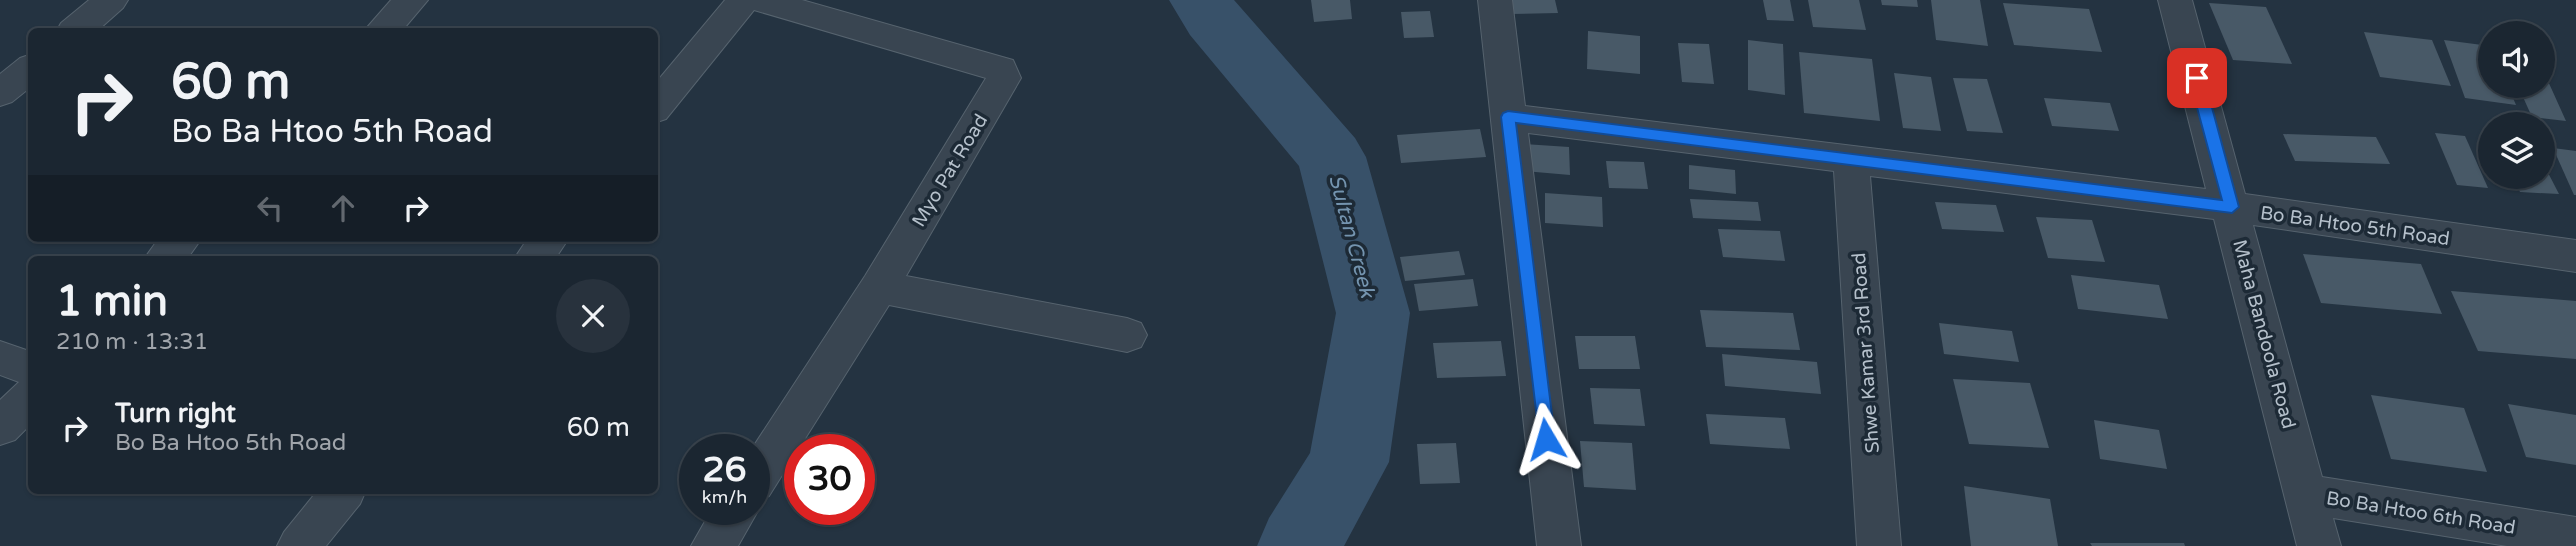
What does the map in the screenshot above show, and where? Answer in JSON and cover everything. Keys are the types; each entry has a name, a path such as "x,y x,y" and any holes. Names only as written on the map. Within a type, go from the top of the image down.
{"street":[{"path":"79,28 111,0"},
{"path":"384,28 411,0"},
{"path":"658,105 744,0"},
{"name":"Myo Pat Road","path":"760,0 1004,72 1004,78 879,287 770,457"},
{"path":"1495,0 1559,546"},
{"name":"Maha Bandoola Road","path":"2175,0 2232,207 2319,546"},
{"path":"0,93 28,70"},
{"name":"Bo Ba Htoo 5th Road","path":"1508,117 2232,207 2576,256"},
{"name":"Shwe Kamar 3rd Road","path":"1851,160 1879,546"},
{"path":"166,256 179,242"},
{"path":"535,256 547,242"},
{"path":"879,287 1127,335"},
{"path":"0,358 28,368"},
{"path":"0,427 28,399"},
{"path":"299,546 342,494"},
{"name":"Bo Ba Htoo 6th Road","path":"2306,494 2576,537"},
{"path":"713,546 727,525"}],"building":[{"path":"1311,0 1350,0 1352,19 1314,22"},
{"path":"1507,0 1555,0 1558,13 1509,14"},
{"path":"1763,0 1790,0 1794,21 1767,20"},
{"path":"1808,0 1859,0 1866,30 1813,27"},
{"path":"1881,0 1917,0 1918,7 1882,5"},
{"path":"1931,0 1980,0 1988,46 1936,40"},
{"path":"2003,3 2089,9 2102,52 2014,45"},
{"path":"2209,3 2266,7 2292,64 2233,60"},
{"path":"1430,11 1434,37 1404,38 1401,12"},
{"path":"1588,31 1640,36 1640,74 1587,69"},
{"path":"2364,32 2432,40 2451,86 2380,77"},
{"path":"1748,40 1783,44 1785,95 1748,90"},
{"path":"2444,40 2478,44 2478,98 2513,98 2516,105 2465,98"},
{"path":"1678,43 1709,44 1714,84 1682,82"},
{"path":"1799,52 1872,59 1880,121 1804,113"},
{"path":"1894,73 1931,77 1941,131 1903,128"},
{"path":"1953,78 1987,79 2003,133 1967,131"},
{"path":"2555,97 2566,121 2555,120 2555,112 2530,112 2523,98"},
{"path":"2044,98 2110,103 2119,131 2052,126"},
{"path":"1480,129 1486,157 1401,163 1397,135"},
{"path":"2435,133 2465,136 2478,165 2478,187 2457,185"},
{"path":"2283,134 2376,137 2390,164 2295,161"},
{"path":"1524,144 1569,147 1570,175 1524,171"},
{"path":"2555,148 2576,151 2574,195 2555,152"},
{"path":"1606,161 1644,162 1648,189 1609,188"},
{"path":"1689,165 1735,170 1736,194 1689,189"},
{"path":"2555,186 2559,194 2520,192 2519,189 2555,189"},
{"path":"1545,193 1602,197 1603,227 1545,223"},
{"path":"1690,199 1758,202 1761,221 1693,218"},
{"path":"1935,202 1996,205 2004,232 1942,229"},
{"path":"2036,217 2092,220 2105,262 2048,258"},
{"path":"1718,229 1780,231 1785,261 1723,257"},
{"path":"1459,251 1465,275 1405,281 1400,257"},
{"path":"2303,254 2421,264 2442,314 2321,303"},
{"path":"2071,275 2159,285 2168,319 2078,309"},
{"path":"1473,279 1478,306 1419,311 1414,284"},
{"path":"2451,291 2576,301 2576,359 2478,351"},
{"path":"1700,310 1793,313 1800,350 1706,347"},
{"path":"1939,323 2012,331 2019,362 1944,354"},
{"path":"1575,336 1635,336 1640,369 1579,369"},
{"path":"1501,341 1506,376 1437,378 1433,343"},
{"path":"1722,354 1817,362 1821,394 1725,386"},
{"path":"1953,379 2030,383 2049,448 1969,444"},
{"path":"1590,388 1640,389 1645,426 1594,424"},
{"path":"2371,395 2464,408 2487,472 2391,459"},
{"path":"2508,404 2576,415 2576,465 2526,457"},
{"path":"1706,414 1785,418 1790,449 1710,444"},
{"path":"2094,420 2159,430 2167,469 2100,459"},
{"path":"1580,441 1632,443 1636,490 1584,487"},
{"path":"1456,443 1460,483 1420,484 1417,444"},
{"path":"1964,486 2050,499 2058,546 1971,546"},
{"path":"2090,543 2184,543 2185,546 2092,546"}],"waterway":[{"name":"Sultan Creek","path":"1201,0 1213,19 1331,157 1373,313 1349,462 1299,546"}],"route":[{"path":"1546,439 1508,117 2232,207 2197,78"}]}
